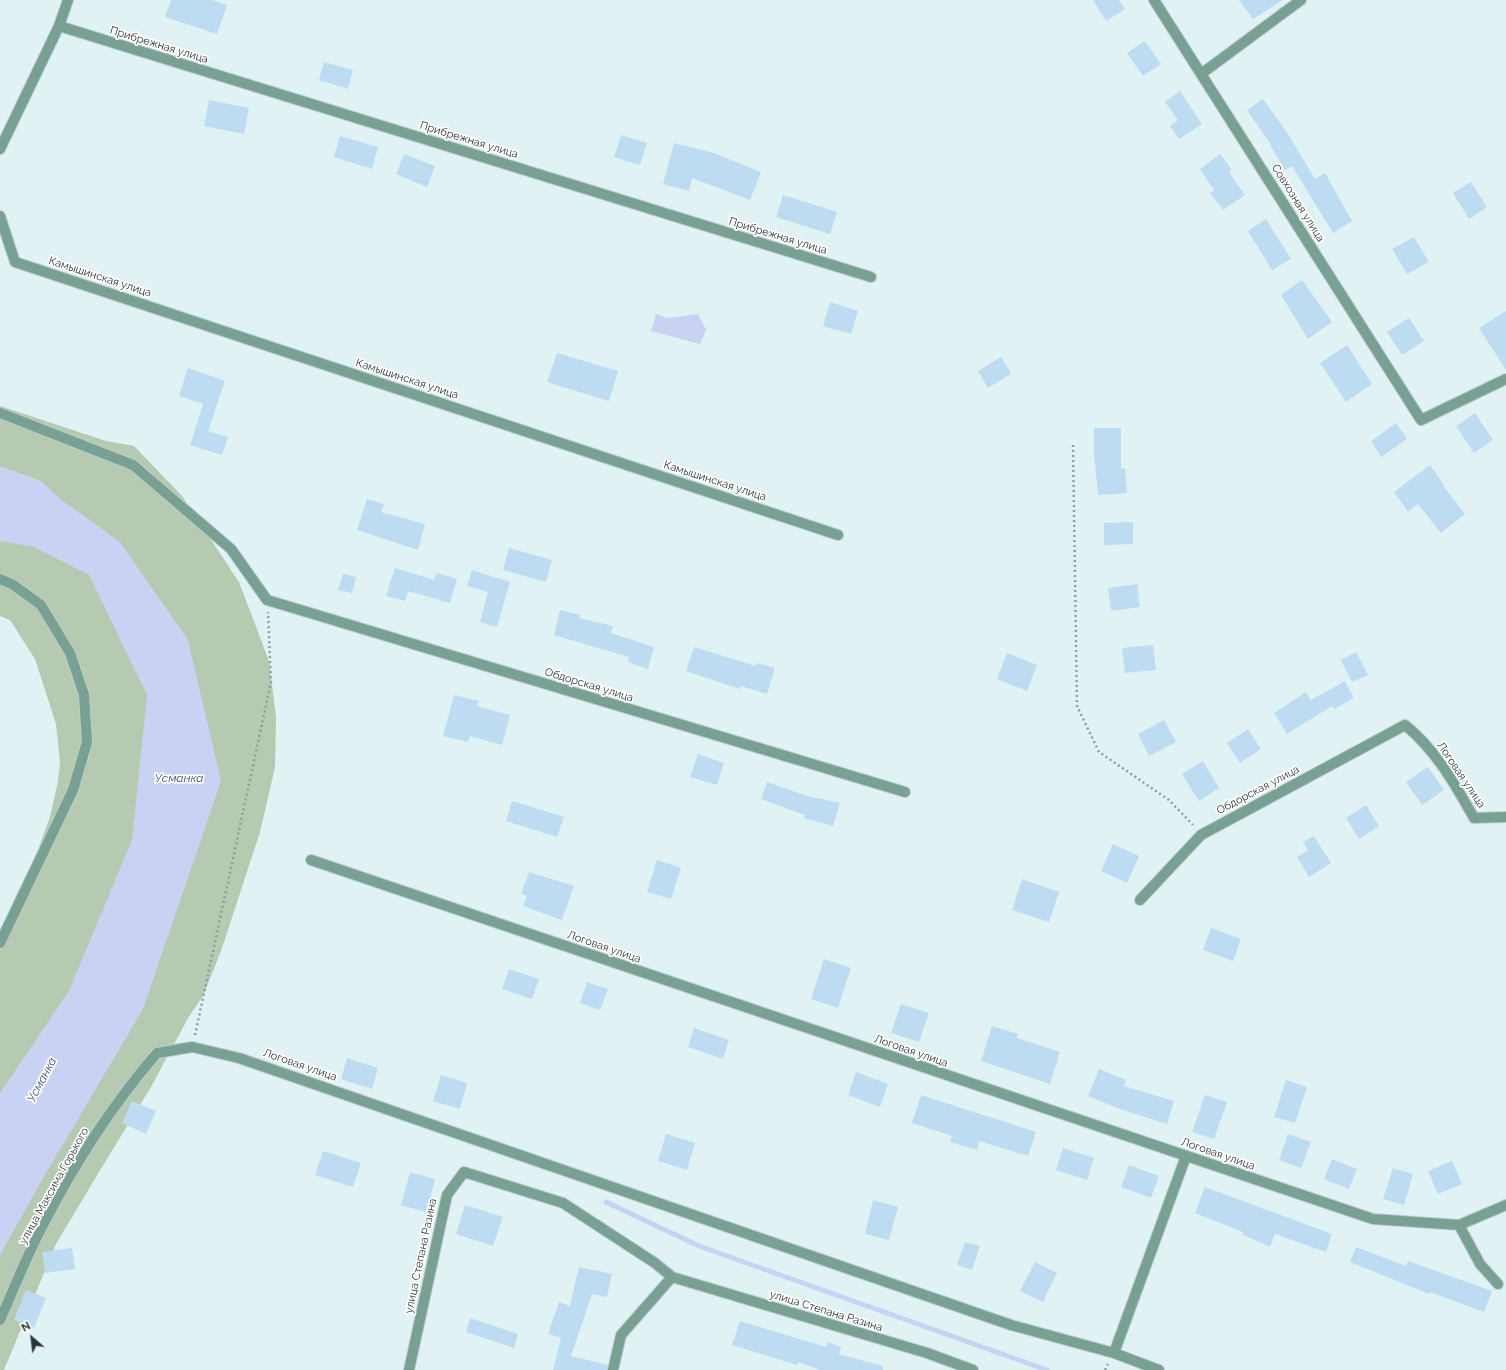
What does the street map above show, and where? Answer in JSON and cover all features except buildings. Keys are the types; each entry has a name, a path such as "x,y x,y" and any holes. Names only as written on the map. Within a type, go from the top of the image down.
{"street":[{"path":"0,149 59,26 68,0"},
{"name":"Совхозная улица","path":"1154,0 1421,420 1506,379"},
{"path":"1201,74 1301,0"},
{"name":"Прибрежная улица","path":"59,26 871,277"},
{"name":"Камышинская улица","path":"0,216 14,262 838,534"},
{"path":"0,413 133,465 231,549 267,600"},
{"path":"0,579 12,584 41,605 70,653 84,695 87,742 73,790 0,943"},
{"name":"Обдорская улица","path":"267,600 904,792"},
{"name":"Обдорская улица","path":"1140,900 1201,835 1405,725"},
{"name":"Логовая улица","path":"1405,725 1416,734 1450,777 1474,818 1506,817"},
{"name":"Логовая улица","path":"311,860 1373,1219 1459,1225 1506,1205"},
{"name":"Логовая улица","path":"157,1053 192,1047 240,1058 331,1088 1010,1325 1114,1353 1159,1370"},
{"name":"улица Максима Горького","path":"0,1320 40,1231 90,1142 137,1077 157,1053"},
{"path":"1114,1353 1186,1156"},
{"name":"улица Степана Разина","path":"409,1370 447,1195 464,1172 563,1202 655,1263 672,1277 927,1354 973,1370"},
{"path":"1459,1225 1480,1264 1498,1284"},
{"path":"613,1370 621,1335 672,1277"}],"path":[{"path":"1073,445 1077,706 1099,752 1169,800 1201,835"},
{"path":"192,1047 271,682 267,600"}],"green space":[{"path":"0,406 106,441 134,446 182,496 239,582 269,661 276,717 275,767 260,832 221,951 203,996 188,1018 151,1087 56,1244 4,1370 0,1370 0,933 35,858 50,817 58,781 60,763 56,724 35,659 10,620 0,616"}],"water":[{"path":"656,314 667,318 698,314 706,330 700,344 651,331"},
{"name":"Усманка","path":"0,466 41,481 59,498 120,542 188,640 221,781 143,1009 42,1180 0,1255 0,1093 69,991 132,840 147,695 89,575 34,547 0,541"}],"waterway":[{"path":"606,1202 699,1246 1047,1370"}]}
